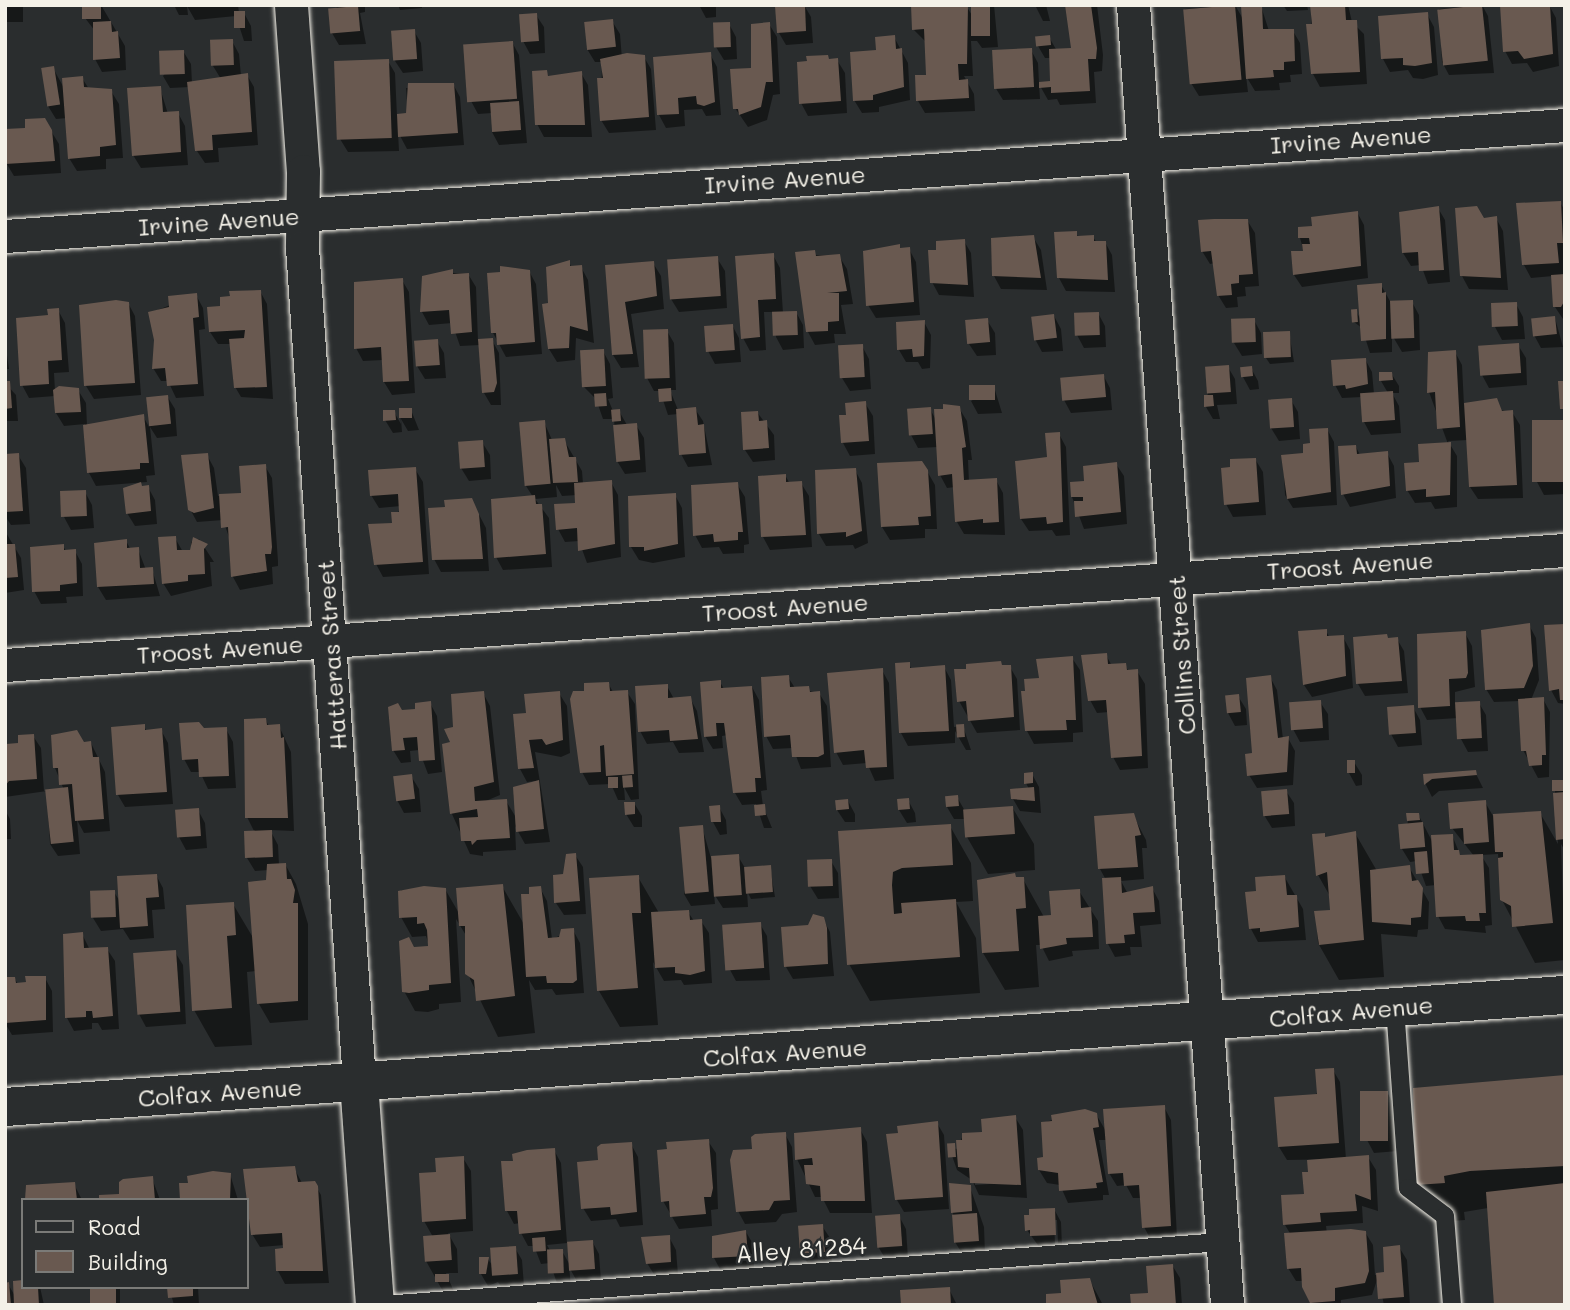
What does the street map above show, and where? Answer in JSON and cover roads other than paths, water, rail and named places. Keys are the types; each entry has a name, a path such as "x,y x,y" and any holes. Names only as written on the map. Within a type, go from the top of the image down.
{"main road":[{"name":"Colfax Avenue","path":"5,1107 1206,1023 1565,995"},
{"name":"Hatteras Street","path":"359,1082 375,1305"}],"street":[{"name":"Hatteras Street","path":"291,5 303,171 302,215 359,1082"},
{"name":"Collins Street","path":"1133,5 1227,1305"},
{"name":"Irvine Avenue","path":"5,236 1565,125"},
{"name":"Troost Avenue","path":"5,665 1565,550"}],"lane":[{"path":"1395,1007 1408,1188 1445,1216 1452,1305"},
{"name":"Alley 81284","path":"384,1305 1222,1242"}]}
